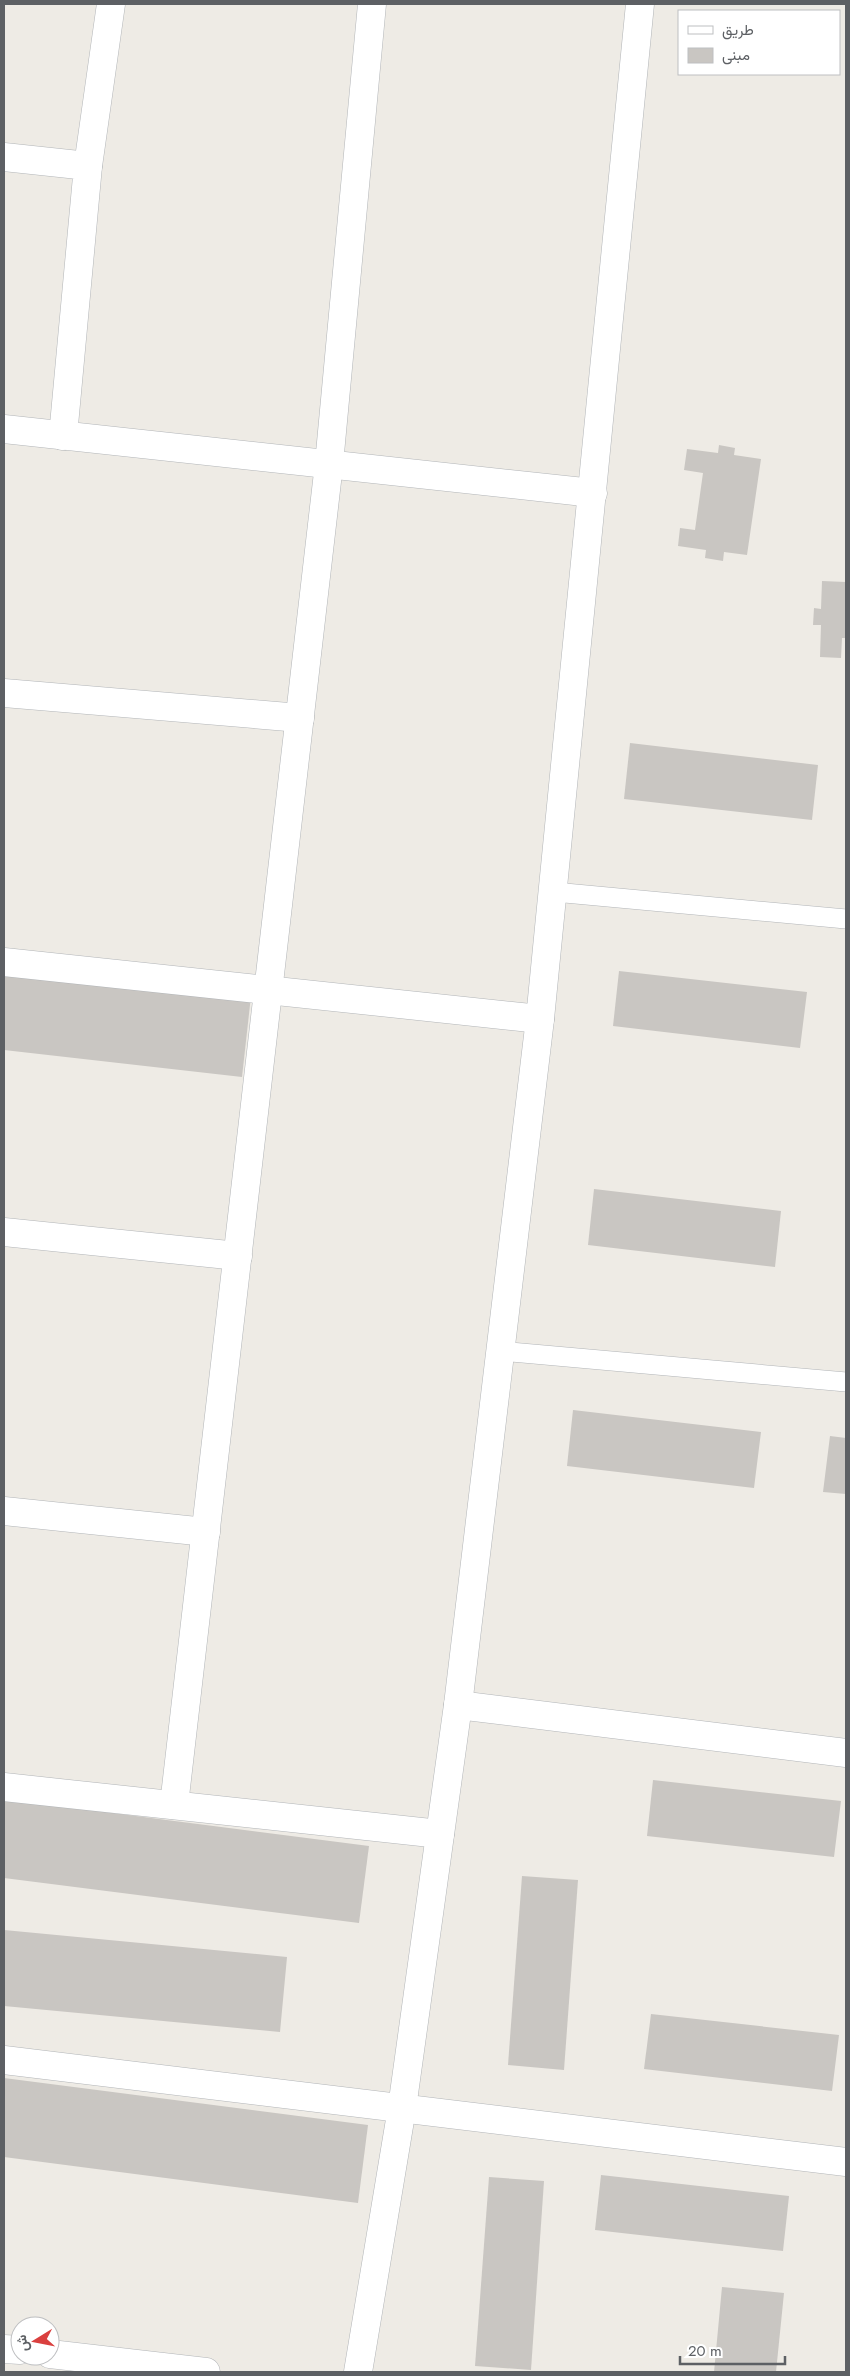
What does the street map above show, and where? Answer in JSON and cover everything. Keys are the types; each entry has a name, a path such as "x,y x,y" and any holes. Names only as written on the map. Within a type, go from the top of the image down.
{"street":[{"path":"63,436 88,166 111,4"},
{"path":"174,1805 329,464 372,4"},
{"path":"358,2372 402,2108 458,1705 540,1019 640,4"},
{"path":"4,157 88,166"},
{"path":"4,430 593,492"},
{"path":"4,693 300,718"},
{"path":"4,962 540,1019"},
{"path":"4,1232 238,1256"},
{"path":"4,1511 206,1532"},
{"path":"458,1705 846,1753"},
{"path":"4,1787 440,1834"},
{"path":"4,2060 846,2162"},
{"path":"60,2355 206,2372"}],"lane":[{"path":"554,892 846,919"},
{"path":"500,1351 846,1382"}],"building":[{"path":"719,445 735,448 734,455 761,459 747,555 724,552 723,561 705,558 706,550 678,546 680,528 695,530 703,473 684,470 687,449 718,453"},
{"path":"822,581 846,582 846,638 842,638 841,658 820,657 821,625 813,625 814,608 821,609"},
{"path":"630,743 818,765 812,820 624,799"},
{"path":"4,969 251,996 242,1077 4,1050"},
{"path":"619,971 807,992 800,1048 613,1026"},
{"path":"594,1189 781,1211 775,1267 588,1245"},
{"path":"573,1410 761,1432 754,1488 567,1466"},
{"path":"830,1436 846,1438 846,1494 823,1492"},
{"path":"653,1780 841,1801 834,1857 647,1836"},
{"path":"4,1799 369,1846 359,1923 4,1878"},
{"path":"522,1876 578,1880 564,2070 508,2065"},
{"path":"4,1930 287,1957 280,2032 4,2006"},
{"path":"651,2014 839,2035 832,2091 644,2069"},
{"path":"4,2078 368,2125 358,2203 4,2157"},
{"path":"601,2175 789,2196 783,2251 595,2230"},
{"path":"489,2177 544,2181 531,2370 475,2366"},
{"path":"722,2287 784,2293 776,2372 714,2372"}]}
